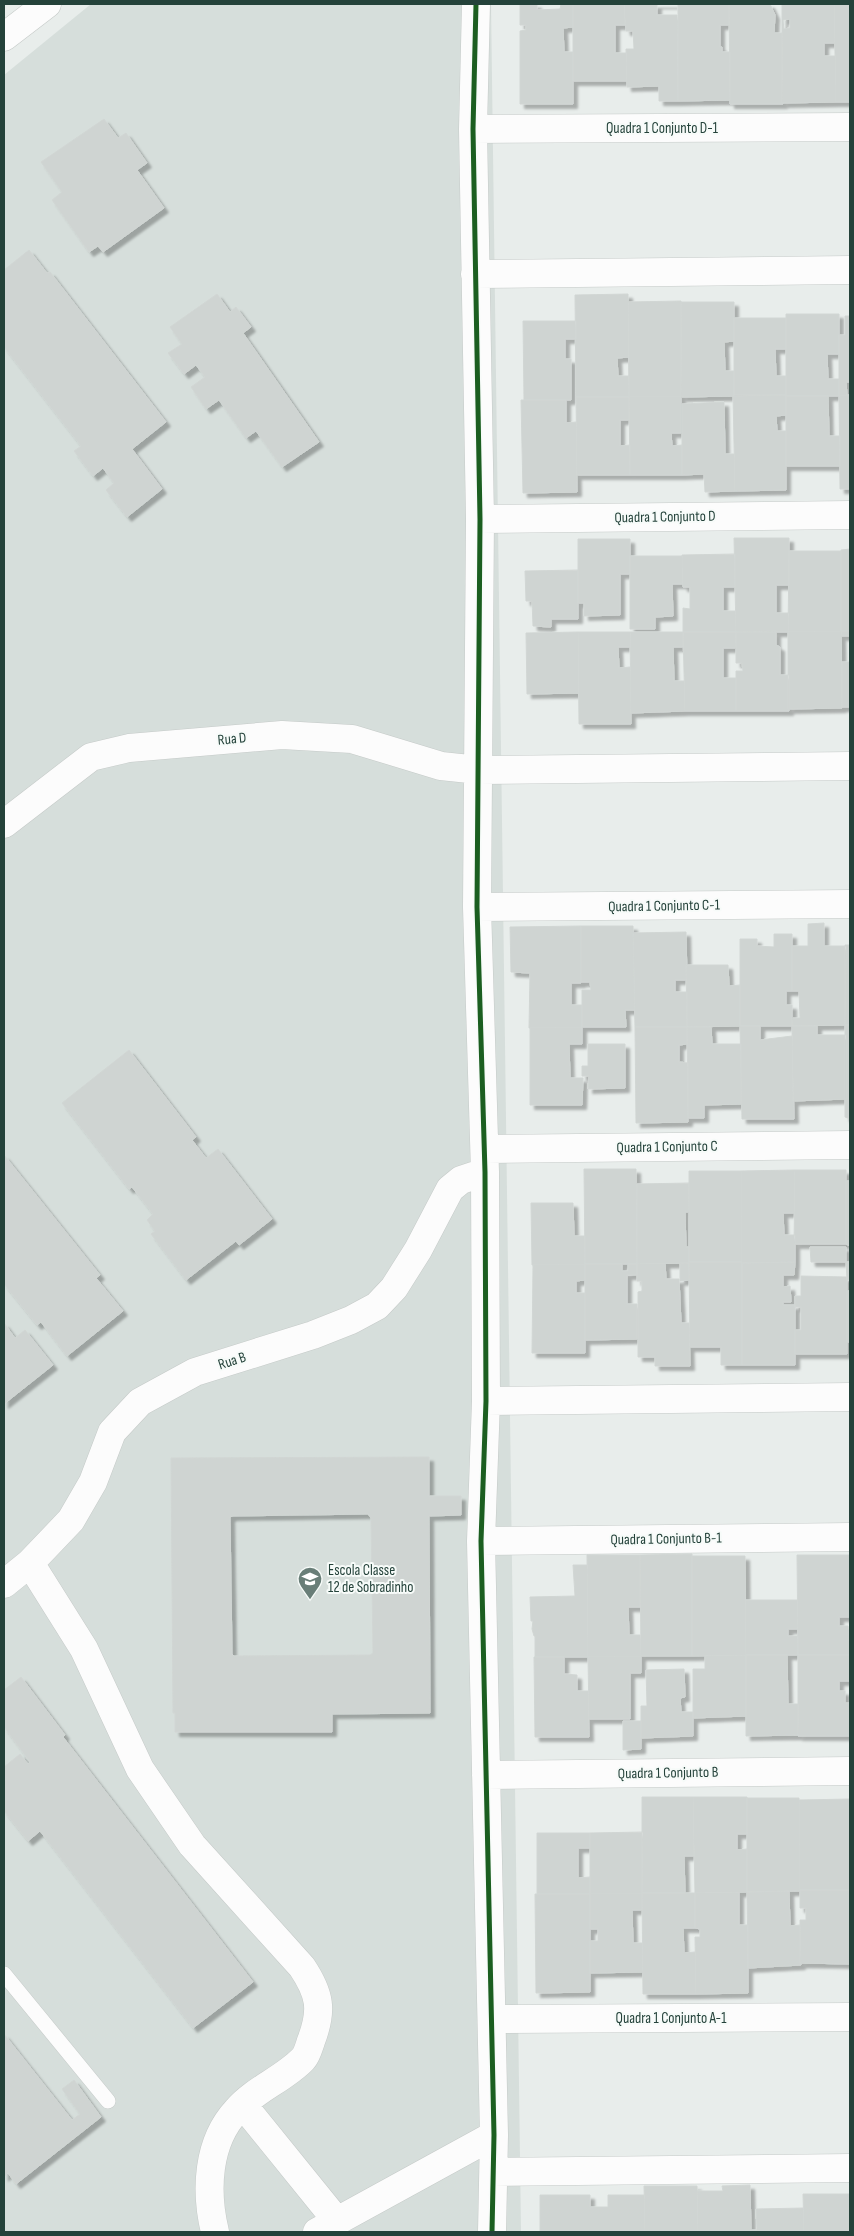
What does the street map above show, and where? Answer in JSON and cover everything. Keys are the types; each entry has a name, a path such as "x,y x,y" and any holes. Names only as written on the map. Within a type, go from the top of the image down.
{"street":[{"path":"4,37 47,4"},
{"path":"476,4 473,129 480,519 477,907 485,1160 486,1401 482,1541 494,2135 492,2232"},
{"name":"Quadra 1 Conjunto D-1","path":"473,129 850,127"},
{"path":"475,274 850,270"},
{"name":"Quadra 1 Conjunto D","path":"480,519 850,515"},
{"name":"Rua D","path":"4,824 91,757 128,748 282,734 352,739 441,766 479,770"},
{"path":"479,770 850,766"},
{"name":"Quadra 1 Conjunto C-1","path":"477,907 850,904"},
{"name":"Quadra 1 Conjunto C","path":"485,1160 850,1145"},
{"name":"Rua B","path":"4,1584 30,1564 71,1520 93,1482 112,1432 140,1402 195,1372 313,1335 351,1320 377,1306 394,1288 413,1258 450,1189 485,1160"},
{"path":"486,1401 850,1397"},
{"name":"Quadra 1 Conjunto B-1","path":"482,1541 850,1537"},
{"path":"30,1564 84,1649 140,1769 192,1845 302,1967 314,1986 319,2002 317,2025 304,2058 237,2110 215,2144 209,2190 211,2216 215,2232"},
{"name":"Quadra 1 Conjunto B","path":"486,1775 850,1771"},
{"name":"Quadra 1 Conjunto A-1","path":"492,2019 850,2017"},
{"path":"243,2105 327,2227 494,2135"},
{"path":"494,2172 850,2168"}],"lane":[{"path":"4,1974 108,2101"}],"shaded area":[{"path":"91,4 491,4 521,2232 4,2232 4,75"}],"building":[{"path":"520,4 537,4 537,10 560,9 561,4 573,4 573,27 563,28 564,52 573,52 573,104 520,104 520,31 526,30 526,25 520,25"},
{"path":"573,4 624,4 625,25 615,25 615,53 626,53 627,81 573,81"},
{"path":"624,4 657,4 657,15 677,15 678,101 659,101 659,86 627,87 626,49 634,49 633,31 626,31"},
{"path":"678,4 729,4 729,25 720,25 720,47 722,47 722,52 730,52 730,100 678,101"},
{"path":"729,4 770,4 775,15 774,33 782,33 783,104 730,104"},
{"path":"782,4 834,4 835,43 824,43 824,56 835,56 836,102 782,103","holes":["790,19 790,28 784,29 783,20"]},
{"path":"834,4 850,4 850,102 836,102"},
{"path":"104,119 118,138 126,133 147,163 137,170 164,208 103,252 98,246 89,252 52,200 62,192 41,162"},
{"path":"29,250 47,273 50,272 166,422 132,449 162,489 127,517 106,490 114,483 103,468 93,476 74,451 81,446 4,347 4,270"},
{"path":"217,294 230,312 236,307 251,327 243,333 319,442 282,467 256,431 246,438 219,400 206,409 191,387 205,377 196,365 184,374 168,353 182,344 170,327"},
{"path":"628,294 629,357 617,358 618,376 629,376 629,397 576,397 575,295"},
{"path":"681,301 681,396 629,397 628,302"},
{"path":"681,302 734,302 734,341 724,342 725,371 734,371 734,396 682,397"},
{"path":"786,314 839,314 839,354 827,354 828,379 839,379 839,396 786,396"},
{"path":"845,316 850,316 850,382 846,382 847,395 839,396 839,335 845,335"},
{"path":"734,318 786,318 786,349 775,349 776,376 786,376 786,395 734,396"},
{"path":"523,321 576,321 576,339 565,339 565,359 571,359 571,400 524,400"},
{"path":"733,395 786,395 786,415 776,416 777,431 786,431 786,490 735,491"},
{"path":"850,395 850,489 840,489 839,396"},
{"path":"681,396 681,433 671,433 672,446 682,445 682,475 630,475 629,397"},
{"path":"786,396 828,396 829,436 840,436 840,466 786,466"},
{"path":"576,397 629,397 629,420 620,420 620,446 630,445 630,475 577,475"},
{"path":"521,400 566,400 566,423 576,422 577,492 523,493"},
{"path":"724,402 725,454 734,454 735,491 705,492 704,474 682,475 682,404"},
{"path":"734,538 789,538 789,585 776,585 776,613 789,613 788,632 736,632"},
{"path":"578,539 630,539 630,574 620,574 620,615 584,616 584,603 578,603"},
{"path":"850,549 850,631 841,631 841,550"},
{"path":"789,551 841,551 841,631 788,632"},
{"path":"735,554 735,587 723,587 723,611 735,611 736,632 683,632 683,608 690,609 690,587 683,587 682,555"},
{"path":"630,556 682,556 683,584 672,584 673,616 655,617 655,629 630,629"},
{"path":"578,570 578,619 551,619 551,627 533,626 532,601 526,601 525,571"},
{"path":"776,631 776,645 780,647 780,675 789,675 789,711 736,711 736,671 743,671 742,663 736,663 736,632"},
{"path":"841,631 850,631 850,636 842,636"},
{"path":"841,631 842,708 788,709 788,632"},
{"path":"578,632 630,632 631,647 618,647 619,668 630,667 631,724 579,724"},
{"path":"578,632 579,693 527,694 526,633"},
{"path":"630,632 683,632 683,647 673,647 674,681 684,681 685,711 631,713"},
{"path":"683,632 736,632 735,648 723,648 723,678 736,678 736,711 685,711"},
{"path":"842,662 850,662 850,707 842,707"},
{"path":"824,923 824,946 846,946 845,1025 792,1026 793,1018 800,1018 799,991 792,991 792,946 808,946 808,924"},
{"path":"581,926 633,926 635,1010 625,1010 626,1027 582,1027 582,990 591,990 590,982 581,982"},
{"path":"581,926 581,983 571,983 571,1005 582,1005 582,1027 529,1028 530,973 511,972 510,927"},
{"path":"686,932 687,980 675,980 675,992 687,992 687,1027 635,1027 633,933"},
{"path":"774,934 792,934 792,991 786,991 786,1005 792,1005 792,1026 740,1026 740,939 757,939 757,946 774,947"},
{"path":"845,945 850,945 850,1025 845,1025"},
{"path":"686,965 728,965 729,986 740,985 740,1026 687,1027"},
{"path":"845,1025 850,1025 850,1119 845,1117"},
{"path":"740,1026 760,1026 760,1040 792,1036 794,1119 742,1119"},
{"path":"792,1026 817,1026 817,1035 846,1035 846,1099 793,1101"},
{"path":"582,1027 582,1044 569,1044 570,1078 583,1078 582,1105 530,1105 530,1028"},
{"path":"635,1027 687,1027 687,1044 679,1045 679,1062 688,1063 688,1122 636,1123"},
{"path":"687,1027 711,1027 712,1044 741,1044 741,1104 704,1105 704,1118 688,1118"},
{"path":"588,1044 625,1044 625,1088 588,1089 589,1076 582,1076 582,1066 588,1066"},
{"path":"129,1050 196,1137 192,1140 206,1158 218,1149 272,1219 239,1245 236,1241 186,1280 151,1234 155,1231 147,1220 153,1214 132,1187 129,1189 62,1103"},
{"path":"4,1155 100,1275 96,1278 123,1311 67,1356 41,1322 37,1325 4,1284"},
{"path":"584,1169 636,1169 637,1264 585,1264"},
{"path":"795,1170 794,1213 783,1213 784,1235 795,1235 795,1262 742,1263 741,1171"},
{"path":"795,1170 846,1170 846,1244 794,1244"},
{"path":"689,1171 741,1171 742,1262 689,1262"},
{"path":"846,1181 850,1181 850,1246 846,1244"},
{"path":"689,1183 688,1212 685,1212 686,1247 689,1247 689,1263 637,1264 637,1184"},
{"path":"531,1203 573,1203 574,1236 585,1236 585,1264 532,1265"},
{"path":"810,1247 846,1247 846,1262 811,1262"},
{"path":"689,1262 742,1262 742,1365 721,1365 721,1347 690,1347"},
{"path":"795,1262 794,1275 783,1275 783,1287 790,1286 791,1302 783,1302 783,1305 795,1305 795,1365 742,1365 742,1263"},
{"path":"846,1262 850,1262 850,1280 847,1280"},
{"path":"665,1263 666,1279 679,1279 681,1323 689,1323 690,1366 655,1366 655,1357 638,1357 638,1292 642,1291 642,1281 637,1281 637,1264"},
{"path":"680,1263 689,1263 689,1280 680,1281"},
{"path":"585,1264 622,1264 622,1271 628,1271 628,1264 637,1264 637,1275 627,1275 627,1304 637,1304 637,1339 585,1340"},
{"path":"585,1264 585,1280 576,1281 576,1293 585,1293 585,1353 532,1353 533,1265"},
{"path":"801,1276 847,1277 847,1354 795,1354 795,1330 801,1330 801,1307 795,1307 795,1296 801,1296"},
{"path":"847,1291 850,1291 850,1342 847,1342"},
{"path":"4,1323 15,1338 25,1330 53,1365 4,1404"},
{"path":"429,1457 429,1496 461,1496 461,1515 429,1516 430,1713 332,1714 332,1732 175,1732 175,1713 173,1713 171,1458","holes":["368,1514 371,1518 373,1653 370,1655 234,1656 232,1654 230,1517"]},
{"path":"692,1554 692,1656 641,1656 640,1555"},
{"path":"587,1555 640,1555 640,1607 628,1607 629,1635 640,1635 641,1656 588,1657"},
{"path":"797,1555 849,1555 850,1617 839,1617 839,1626 848,1626 850,1655 798,1655"},
{"path":"692,1556 745,1556 746,1655 692,1656"},
{"path":"573,1565 587,1565 588,1657 535,1657 535,1636 532,1629 530,1597 575,1596"},
{"path":"745,1600 797,1600 798,1629 788,1629 788,1636 798,1636 798,1655 746,1655"},
{"path":"746,1655 746,1716 693,1718 693,1669 705,1669 705,1656"},
{"path":"746,1655 787,1655 788,1704 798,1704 799,1735 746,1736"},
{"path":"798,1655 850,1655 850,1681 839,1681 839,1691 845,1691 845,1703 850,1703 850,1736 798,1736"},
{"path":"641,1656 641,1673 630,1673 630,1719 589,1719 588,1657"},
{"path":"534,1657 564,1657 564,1674 577,1675 577,1691 588,1691 589,1737 535,1737"},
{"path":"684,1669 685,1697 680,1698 681,1712 693,1712 693,1736 641,1738 641,1706 647,1706 646,1670"},
{"path":"21,1677 65,1735 63,1737 253,1982 193,2028 40,1831 28,1841 4,1811 4,1767 20,1754 28,1764 30,1762 4,1727 4,1690"},
{"path":"623,1721 641,1721 641,1749 623,1750"},
{"path":"642,1797 693,1797 694,1856 684,1856 685,1893 642,1893"},
{"path":"693,1797 747,1797 747,1834 737,1834 737,1850 747,1849 747,1892 695,1893"},
{"path":"747,1798 799,1798 800,1891 747,1892"},
{"path":"850,1799 850,1890 800,1890 799,1800"},
{"path":"643,1832 642,1893 590,1894 590,1833"},
{"path":"537,1833 590,1833 590,1848 578,1848 578,1878 590,1877 590,1894 537,1894"},
{"path":"800,1890 850,1890 850,1964 800,1963 800,1920 806,1920 806,1908 800,1908"},
{"path":"789,1891 790,1926 800,1925 801,1965 748,1968 747,1892"},
{"path":"739,1892 739,1925 748,1925 748,1993 696,1994 695,1937 700,1937 700,1929 695,1928 695,1893"},
{"path":"642,1893 695,1893 695,1928 683,1928 684,1953 695,1952 696,1994 643,1994"},
{"path":"642,1893 642,1910 632,1910 633,1943 643,1943 642,1972 590,1973 590,1941 598,1941 598,1929 590,1929 590,1894"},
{"path":"535,1894 590,1894 590,1992 536,1993"},
{"path":"4,2034 72,2120 80,2114 62,2089 74,2080 101,2117 16,2184 8,2173 4,2177"},
{"path":"750,2185 751,2232 698,2232 697,2191 723,2191 722,2186"},
{"path":"644,2186 697,2186 698,2232 645,2232"},
{"path":"803,2194 850,2194 850,2232 804,2232"},
{"path":"540,2195 590,2195 590,2207 608,2207 608,2195 644,2195 645,2232 540,2232"},
{"path":"803,2208 804,2232 751,2232 751,2230 757,2230 756,2209"}],"cycle path":[{"path":"476,4 473,129 480,519 477,907 485,1172 486,1401 481,1541 494,2135 492,2232"}],"place":[{"name":"Escola Classe 12 de Sobradinho","path":"310,1600"}]}
